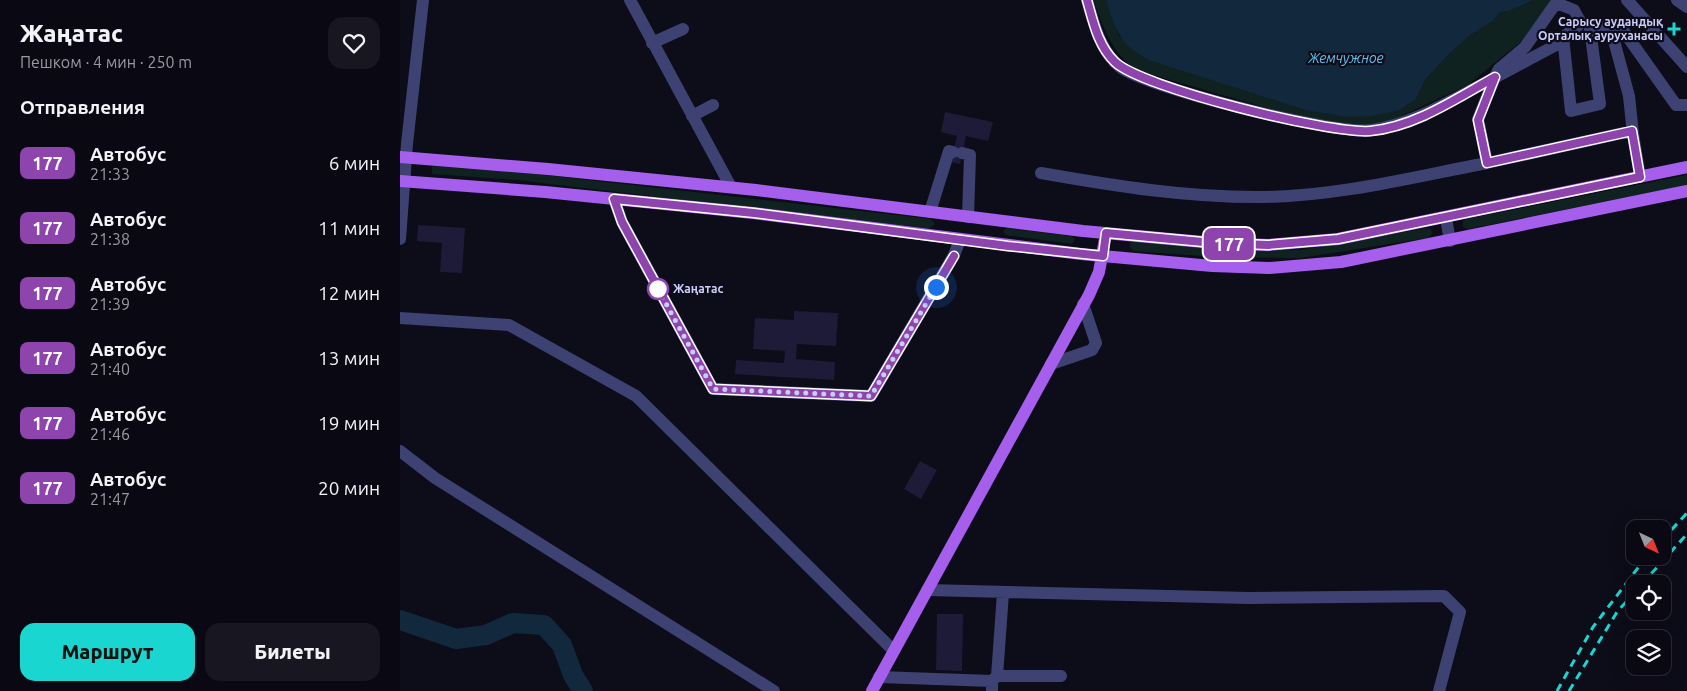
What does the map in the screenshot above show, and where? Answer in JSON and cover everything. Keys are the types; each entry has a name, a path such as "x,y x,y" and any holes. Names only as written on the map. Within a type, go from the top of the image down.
{"main road":[{"path":"403,158 548,168 1106,233 1214,243 1268,245 1338,239 1687,167"},
{"path":"402,181 754,213 960,240 1103,256 1212,266 1268,268 1341,262 1687,191"},
{"path":"960,240 966,217"},
{"path":"872,691 1083,304 1099,272 1106,233"}],"street":[{"path":"400,239 403,158 423,0"},
{"path":"630,0 731,188"},
{"path":"1087,0 1096,30 1108,55 1122,68 1202,98 1291,120 1347,130 1370,131 1404,123 1432,111 1564,41"},
{"path":"1627,0 1687,67"},
{"path":"1677,0 1687,7"},
{"path":"1487,163 1478,120 1495,77 1499,69 1525,47 1557,2 1574,10 1580,21 1578,26 1563,37 1571,111 1600,104 1590,29 1596,26 1620,26 1676,105 1687,105"},
{"path":"1610,26 1629,96 1632,131 1640,177"},
{"path":"652,43 683,29"},
{"path":"692,116 712,105"},
{"path":"1041,173 1184,194 1265,197 1334,192 1487,163 1632,131"},
{"path":"930,212 949,151 958,152 970,155 966,217"},
{"path":"614,199 622,222 713,389 871,396 954,256 960,240"},
{"path":"1446,218 1450,241"},
{"path":"1051,364 1092,350 1096,343 1083,304"},
{"path":"400,318 509,325 636,396 894,650"},
{"path":"400,451 436,478 774,691"},
{"path":"927,590 1249,598 1444,596 1460,612 1439,691"},
{"path":"994,683 1002,593"},
{"path":"879,677 994,683 1061,676"}],"green space":[{"path":"1094,0 1106,0 1119,36 1151,61 1305,110 1400,110 1416,99 1425,80 1448,55 1469,36 1493,21 1500,12 1509,11 1533,0 1558,0 1524,39 1469,84 1404,115 1370,127 1339,125 1271,109 1136,70 1121,56 1109,39"},
{"path":"432,166 518,172 931,219 935,224 929,229 517,180 432,174"},
{"path":"1687,175 1687,185 1468,229 1463,227 1463,221 1467,219"},
{"path":"1007,228 1071,236 1075,239 1072,244 1005,235 1003,231"},
{"path":"1427,228 1431,229 1432,234 1428,238 1300,258 1217,257 1133,251 1129,246 1132,241 1216,247 1301,250"}],"water":[{"name":"Жемчужное","path":"1106,0 1533,0 1509,11 1500,12 1493,21 1469,36 1425,80 1416,99 1400,110 1371,116 1349,117 1305,110 1151,61 1140,55 1126,43 1113,21"}],"building":[{"path":"945,112 993,122 988,141 966,136 960,164 951,162 957,136 941,132"},
{"path":"418,225 465,228 462,273 440,272 442,243 417,241"},
{"path":"794,311 838,313 836,346 797,344 796,359 835,362 834,380 735,374 736,360 784,363 785,351 753,349 755,318 794,320"},
{"path":"920,461 937,470 921,499 904,489"},
{"path":"937,614 963,614 962,671 936,670"}],"waterway":[{"path":"400,620 456,639 486,635 513,623 544,625 562,645 573,675 583,691"}],"railway":[{"path":"1671,530 1687,513"},
{"path":"1650,575 1687,534"},
{"path":"1557,691 1593,627 1640,565"},
{"path":"1569,691 1617,612 1626,602"}],"bus line":[{"name":"177","path":"954,256 871,396 713,389 622,222 614,199 754,213 1008,246 1103,256 1106,233 1214,243 1268,245 1338,239 1640,177 1632,131 1487,163 1478,120 1495,77 1432,111 1404,123 1370,131 1347,130 1291,120 1202,98 1122,68 1108,55 1096,30 1087,0"}],"place":[{"name":"Сарысу аудандық Орталық ауруханасы","path":"1674,29"},
{"name":"Жаңатас","path":"658,289"}],"route":[{"path":"658,289 713,389 871,396 936,287"}]}
